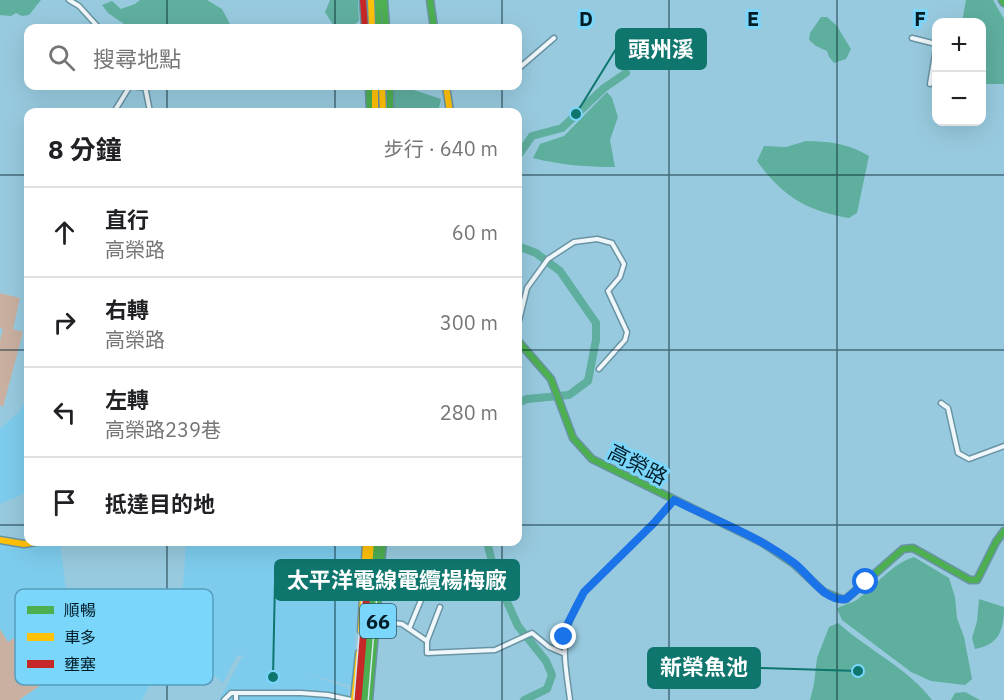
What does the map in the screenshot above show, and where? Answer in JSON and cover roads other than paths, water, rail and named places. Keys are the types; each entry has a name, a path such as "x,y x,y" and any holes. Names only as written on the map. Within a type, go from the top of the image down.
{"main road":[{"path":"363,0 365,24"},
{"path":"371,0 372,24"},
{"path":"378,0 379,24"},
{"path":"384,0 386,24"},
{"path":"430,0 433,24"},
{"path":"369,90 370,108"},
{"path":"375,90 375,108"},
{"path":"382,90 383,108"},
{"path":"390,90 390,108"},
{"path":"447,90 449,108"},
{"name":"高榮路","path":"522,346 552,381 573,438 585,452 602,465 763,543 794,564 820,589 841,599 853,594 903,549 920,550 970,580 977,580 983,572 997,537 1004,531"},
{"path":"0,539 24,541"},
{"path":"0,539 24,544"},
{"name":"66","path":"354,700 368,546"},
{"name":"66","path":"364,700 376,546"},
{"name":"66","path":"369,700 378,621 383,546"}],"street":[{"path":"69,0 79,6 95,24"},
{"path":"522,66 554,38"},
{"path":"912,38 932,45"},
{"path":"930,84 932,71"},
{"path":"117,108 128,90"},
{"path":"146,90 149,108"},
{"path":"522,309 527,288 548,258 574,242 597,239 612,243 624,264 620,277 608,291 627,332 625,340 599,369"},
{"path":"941,403 948,408 958,453 961,456 969,459 1004,446"},
{"path":"570,700 563,653 564,637 568,623 584,592 674,500"},
{"path":"409,629 421,600"},
{"path":"440,607 427,641 427,653 495,650 532,633 549,647 563,653"},
{"path":"378,621 402,624 427,641"},
{"path":"224,700 231,693 301,693 354,700"},
{"path":"236,693 236,700"},
{"path":"301,693 302,700"}],"waterway":[{"path":"522,150 532,136 562,128 604,88 626,73"},
{"path":"522,248 536,253 560,271 596,323 596,340 588,381 569,395 522,401"},
{"path":"488,546 499,589 518,626 546,661 552,675 547,689 524,700"}],"place":[{"name":"頭州溪","path":"576,114"},
{"name":"新榮魚池","path":"858,671"},
{"name":"太平洋電線電纜楊梅廠","path":"273,677"}]}
